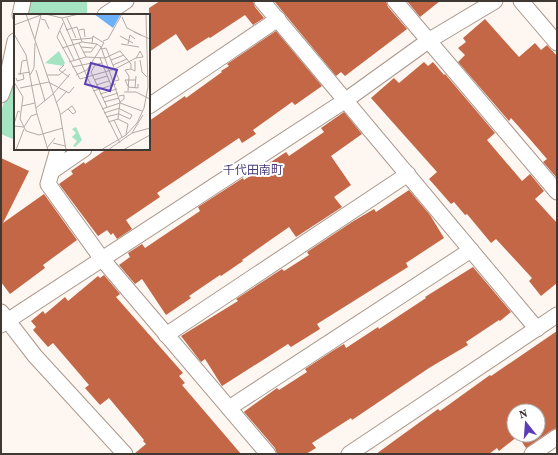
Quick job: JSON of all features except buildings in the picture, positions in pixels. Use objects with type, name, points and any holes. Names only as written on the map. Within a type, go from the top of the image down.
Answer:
[{"type":"street","points":[[20,14],[23,1]]},
{"type":"street","points":[[106,14],[126,1]]},
{"type":"street","points":[[262,1],[537,329]]},
{"type":"street","points":[[395,1],[557,192]]},
{"type":"street","points":[[125,454],[34,356],[3,319],[102,259],[346,100],[428,41],[495,1]]},
{"type":"street","points":[[521,1],[557,43]]},
{"type":"street","points":[[150,105],[278,20]]},
{"type":"street","points":[[1,95],[7,79],[14,46]]},
{"type":"street","points":[[58,150],[48,184],[102,259],[268,454]]},
{"type":"street","points":[[52,171],[83,150]]},
{"type":"street","points":[[166,335],[408,174]]},
{"type":"street","points":[[229,408],[471,250]]},
{"type":"street","points":[[349,454],[557,315]]},
{"type":"street","points":[[532,454],[557,437]]},
{"type":"green space","points":[[29,1],[87,1],[87,14],[26,14]]},
{"type":"green space","points":[[14,76],[14,140],[1,134],[1,111]]},
{"type":"district","name":"千代田南町","points":[[253,170]]}]
